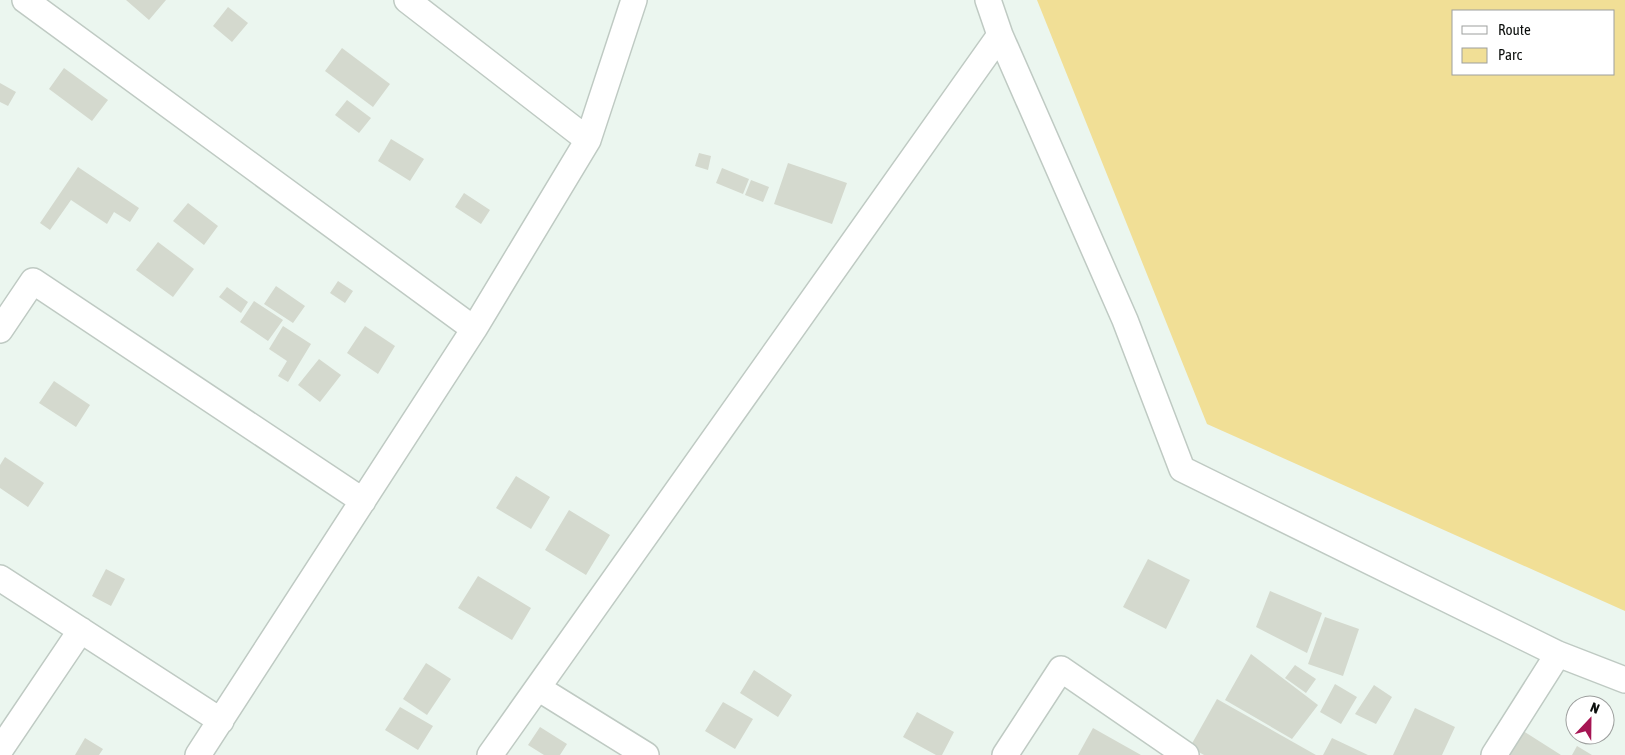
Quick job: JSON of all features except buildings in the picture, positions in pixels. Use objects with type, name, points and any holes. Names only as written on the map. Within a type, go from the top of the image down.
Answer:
[{"type":"street","points":[[25,0],[474,329]]},
{"type":"street","points":[[407,0],[588,140]]},
{"type":"street","points":[[198,755],[474,329],[588,140],[634,0]]},
{"type":"street","points":[[988,0],[1000,35],[1125,320],[1182,469],[1558,654],[1625,680]]},
{"type":"street","points":[[490,755],[1000,35]]},
{"type":"street","points":[[0,330],[33,281],[363,501]]},
{"type":"street","points":[[0,578],[221,721]]},
{"type":"street","points":[[0,750],[81,630]]},
{"type":"street","points":[[1494,755],[1558,654]]},
{"type":"street","points":[[1006,755],[1061,669],[1186,755]]},
{"type":"street","points":[[538,688],[646,755]]},
{"type":"green space","points":[[1037,0],[1625,0],[1625,611],[1207,424]]}]
